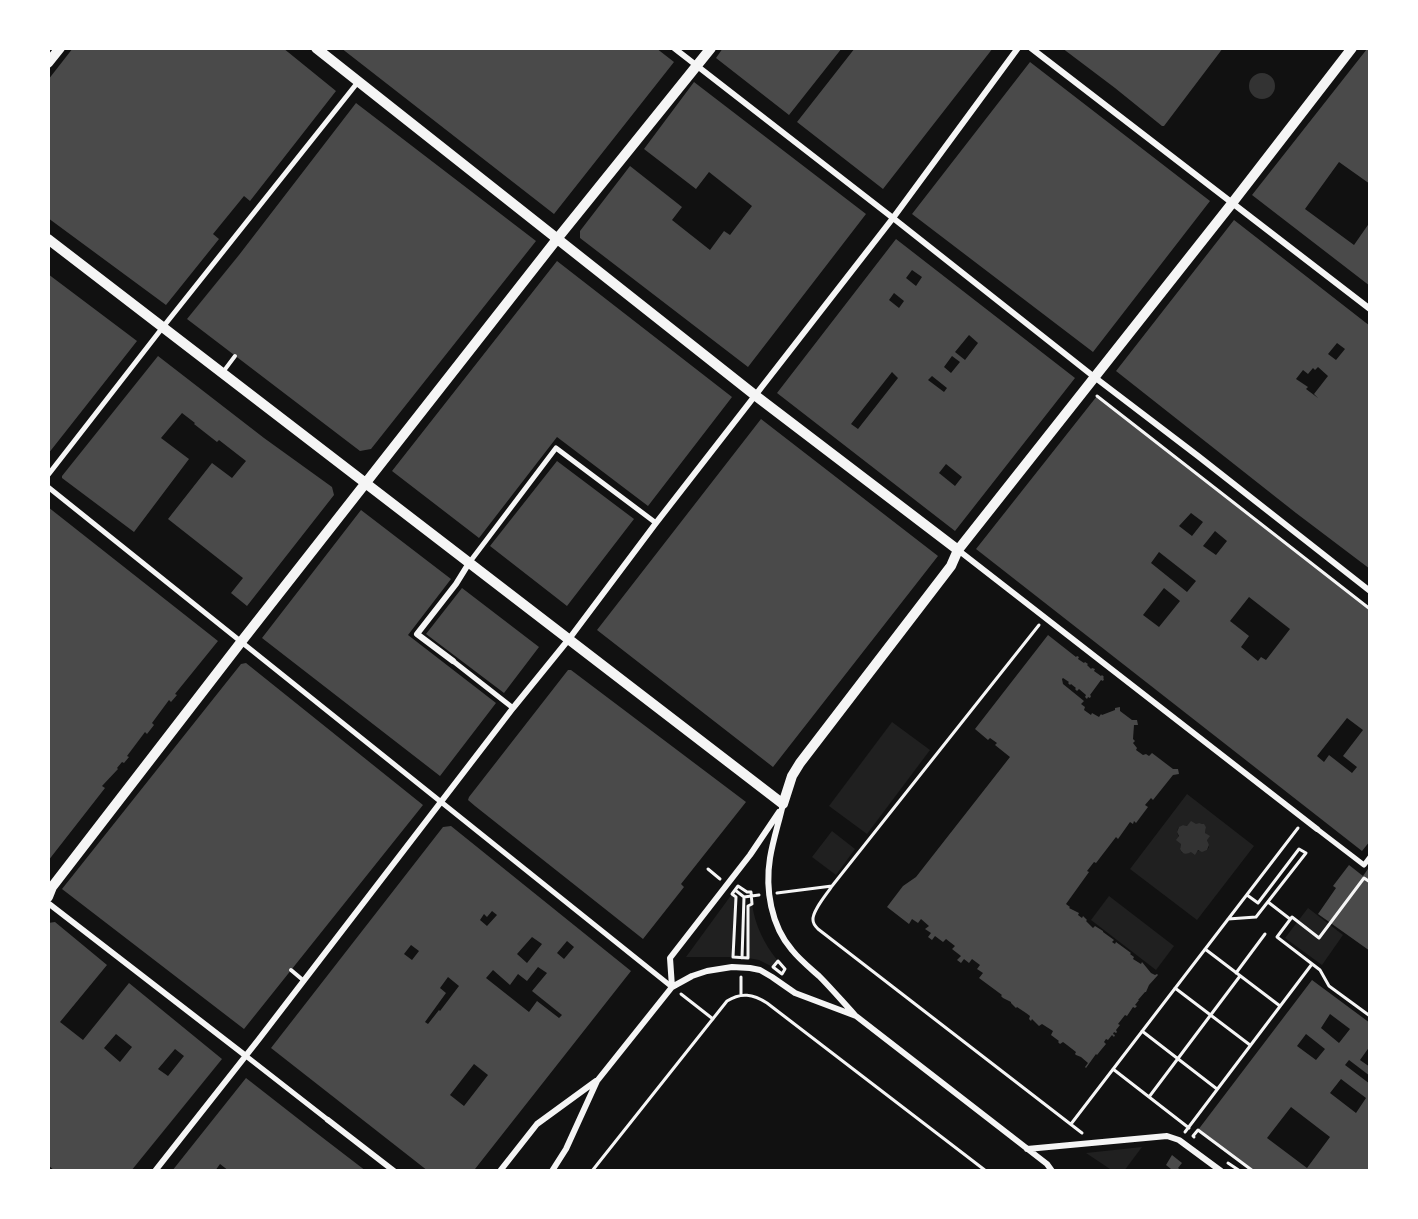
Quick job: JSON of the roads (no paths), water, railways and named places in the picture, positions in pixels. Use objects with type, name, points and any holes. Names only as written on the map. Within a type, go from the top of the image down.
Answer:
[{"type":"street","points":[[48,63],[60,48]]},
{"type":"street","points":[[316,48],[756,396],[1305,820],[1364,865],[1370,857]]},
{"type":"street","points":[[674,48],[1370,591]]},
{"type":"street","points":[[49,891],[557,239],[711,48]]},
{"type":"street","points":[[155,1171],[893,218],[1018,48]]},
{"type":"street","points":[[1031,48],[1370,309]]},
{"type":"street","points":[[1052,1171],[1047,1164],[856,1016],[792,951],[776,924],[768,879],[770,858],[783,804],[792,776],[800,763],[951,566],[958,550],[1352,48]]},
{"type":"street","points":[[48,475],[358,82]]},
{"type":"street","points":[[48,239],[783,804]]},
{"type":"street","points":[[513,708],[417,634],[556,448],[656,523]]},
{"type":"street","points":[[48,487],[672,987]]},
{"type":"street","points":[[672,987],[670,958],[750,855],[783,804]]},
{"type":"street","points":[[48,903],[394,1171]]},
{"type":"street","points":[[552,1171],[566,1149],[597,1081],[672,987],[692,976],[719,968],[742,967],[760,970],[795,993],[856,1016]]},
{"type":"street","points":[[500,1171],[537,1124],[597,1081]]},
{"type":"street","points":[[1027,1149],[1167,1136],[1179,1140],[1221,1171]]},
{"type":"lane","points":[[223,373],[235,356]]},
{"type":"lane","points":[[291,970],[304,981]]}]
